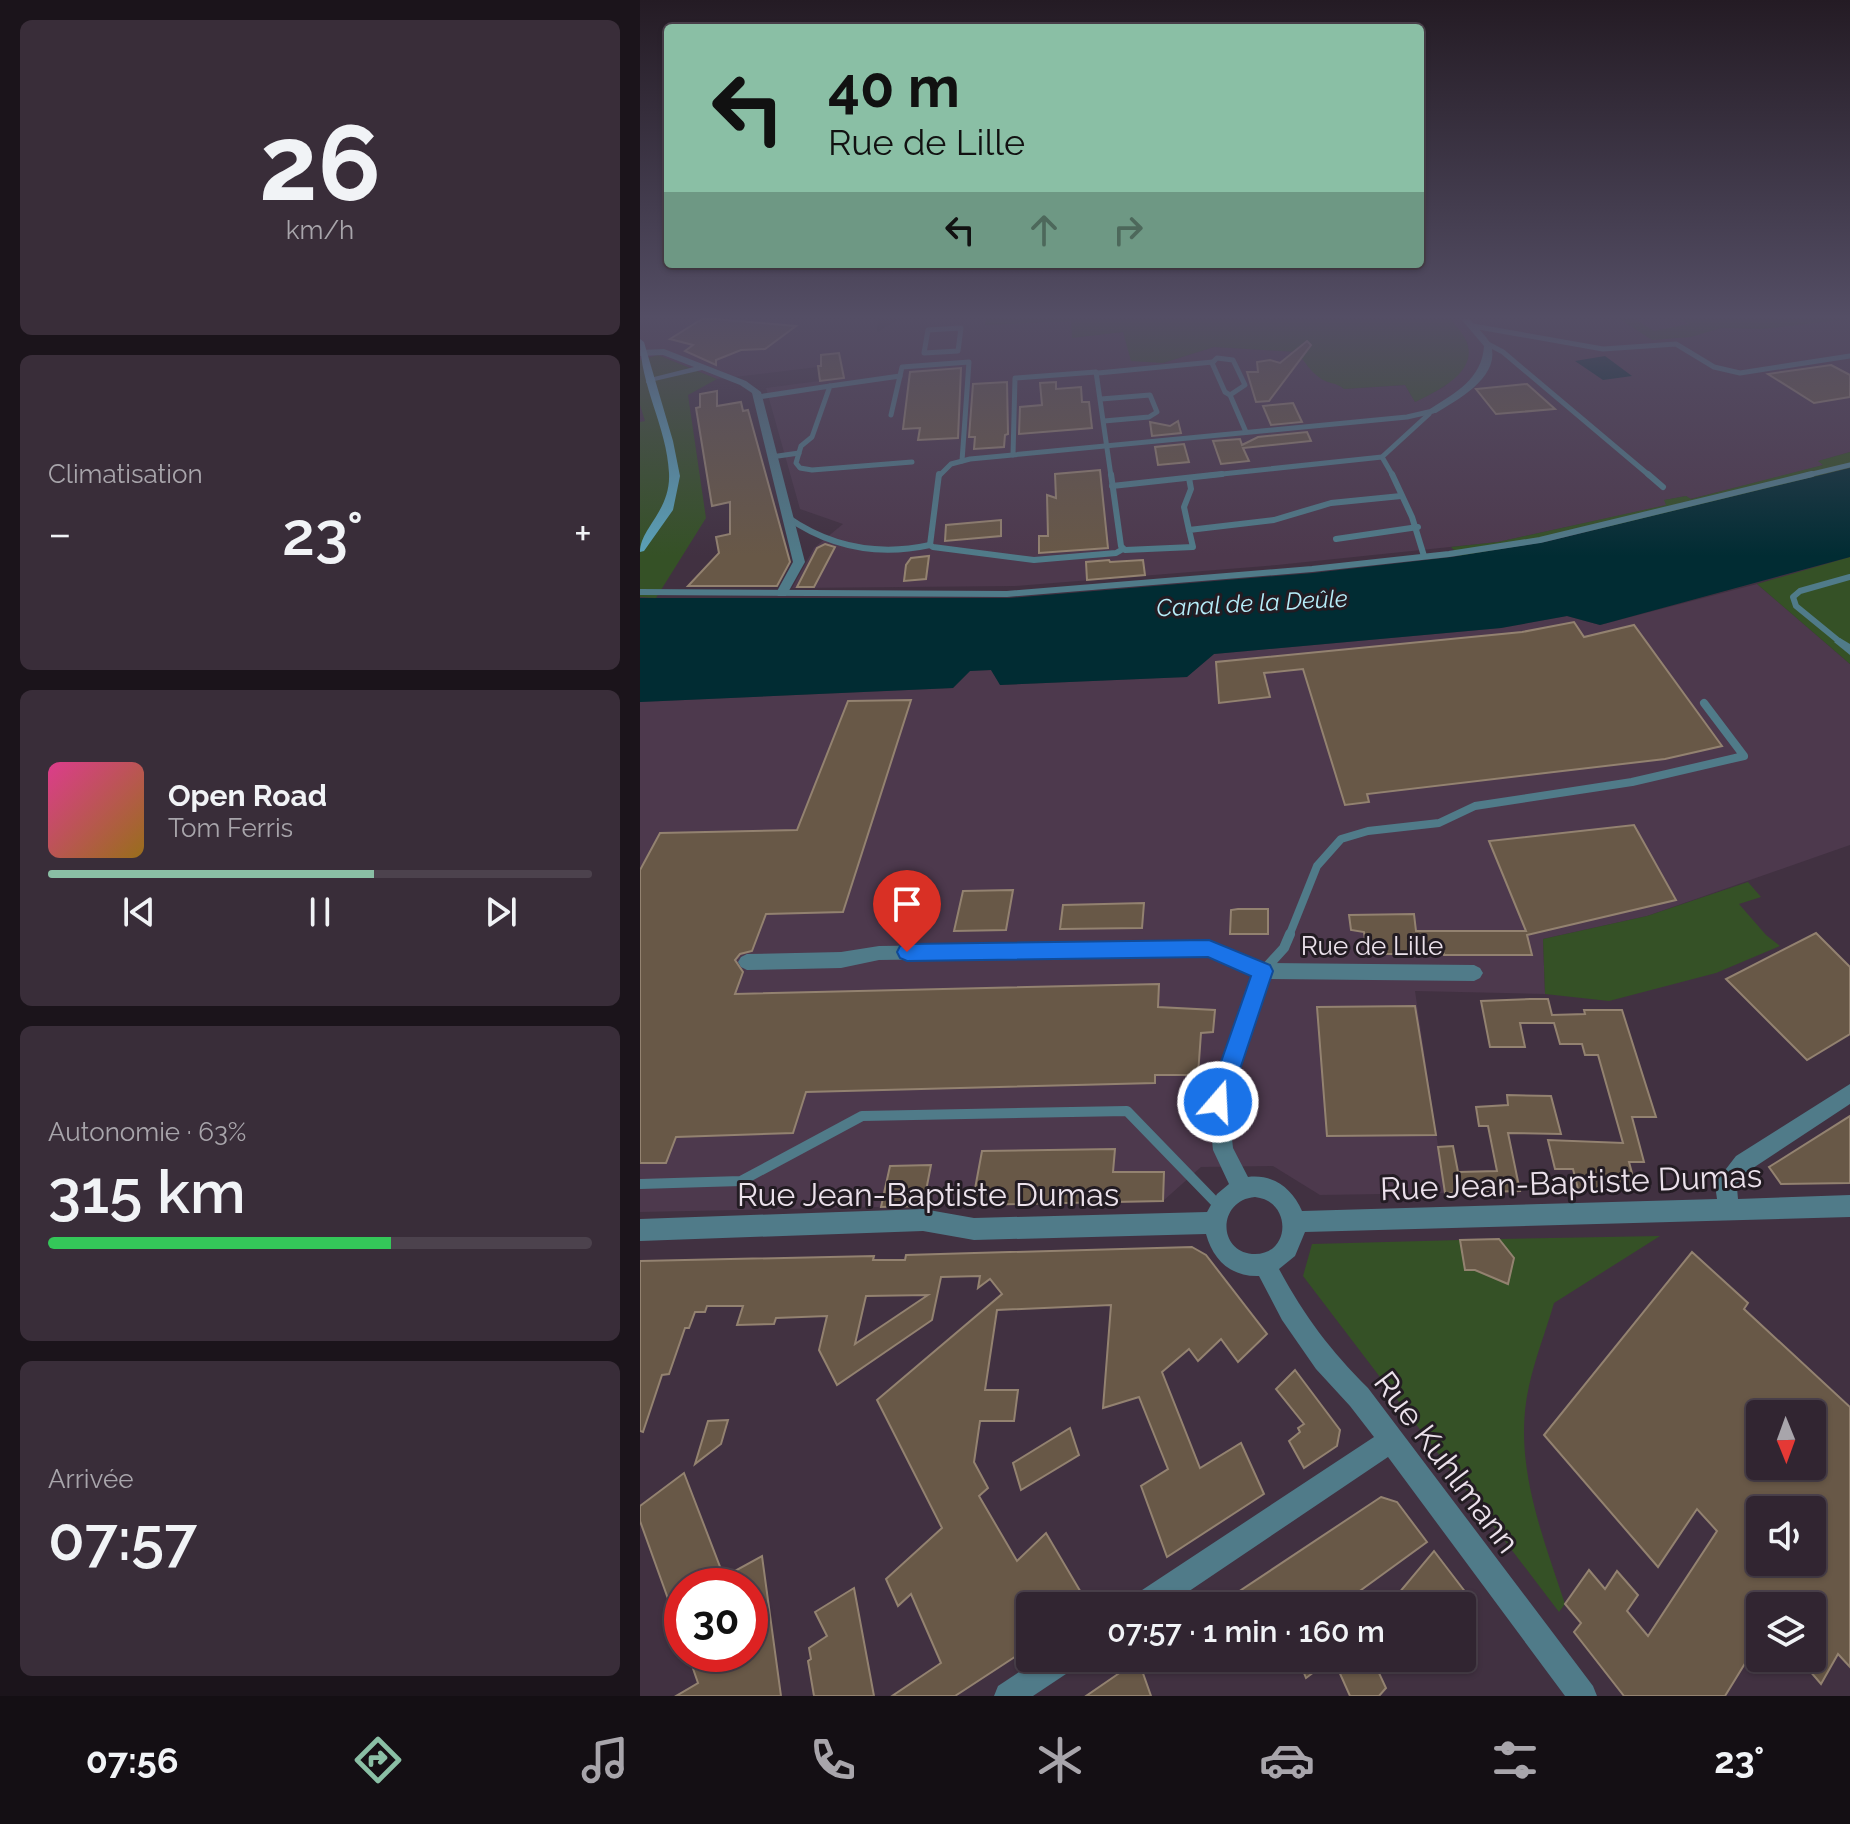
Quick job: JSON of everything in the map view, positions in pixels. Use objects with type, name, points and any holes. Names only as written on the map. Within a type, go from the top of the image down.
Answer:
[{"type":"street","points":[[640,549],[667,511],[676,478],[673,455],[654,398]]},
{"type":"street","points":[[758,398],[799,562],[782,593]]},
{"type":"street","points":[[1433,411],[1450,398]]},
{"type":"street","name":"Rue de Lille","points":[[747,962],[841,960],[879,953],[1209,948],[1263,971],[1474,973]]},
{"type":"street","points":[[1242,1188],[1223,1150],[1218,1102],[1263,971]]},
{"type":"street","points":[[1729,1210],[1726,1185],[1743,1163],[1850,1093]]},
{"type":"street","points":[[1265,1187],[1275,1192],[1290,1210],[1293,1222],[1290,1244],[1275,1261],[1265,1265],[1241,1264],[1230,1257],[1217,1236],[1218,1215],[1234,1192],[1242,1188],[1265,1187]]},
{"type":"street","name":"Rue Jean-Baptiste Dumas","points":[[1293,1222],[1850,1206]]},
{"type":"street","name":"Rue Jean-Baptiste Dumas","points":[[640,1230],[923,1220],[974,1229],[1218,1215]]},
{"type":"street","name":"Rue Kuhlmann","points":[[1265,1265],[1290,1312],[1324,1361],[1359,1397],[1583,1696]]},
{"type":"street","points":[[1164,1592],[1391,1440]]},
{"type":"street","points":[[1008,1696],[1044,1672]]},
{"type":"lane","points":[[826,398],[812,437],[801,446],[797,466],[804,470],[912,462]]},
{"type":"lane","points":[[891,415],[895,398]]},
{"type":"lane","points":[[962,461],[967,398]]},
{"type":"lane","points":[[1013,455],[1014,398]]},
{"type":"lane","points":[[1111,398],[1101,399],[1123,549]]},
{"type":"lane","points":[[1104,421],[1153,417],[1157,412],[1151,398]]},
{"type":"lane","points":[[1231,398],[1246,432]]},
{"type":"lane","points":[[1558,398],[1663,487]]},
{"type":"lane","points":[[930,545],[939,473],[943,467],[962,461],[1407,417],[1433,411]]},
{"type":"lane","points":[[1112,486],[1382,457],[1433,411]]},
{"type":"lane","points":[[771,457],[799,453]]},
{"type":"lane","points":[[1382,457],[1405,495],[1418,527],[1424,556]]},
{"type":"lane","points":[[640,592],[1007,594],[1424,556],[1540,540],[1850,465]]},
{"type":"lane","points":[[787,517],[804,530],[828,541],[886,550],[930,545],[1034,560],[1116,553],[1123,549],[1193,547],[1184,507],[1191,489],[1189,478]]},
{"type":"lane","points":[[1189,530],[1274,520],[1331,503],[1401,496]]},
{"type":"lane","points":[[1336,539],[1418,527]]},
{"type":"lane","points":[[1845,646],[1796,606],[1793,597],[1800,591],[1850,577]]},
{"type":"lane","points":[[1263,971],[1284,948],[1317,866],[1341,839],[1368,831],[1439,823],[1475,806],[1632,782],[1744,756],[1704,703]]},
{"type":"lane","points":[[640,1184],[741,1181],[862,1116],[1127,1111],[1218,1215]]},
{"type":"shaded area","points":[[769,398],[1413,398],[1415,402],[1422,398],[1850,398],[1850,452],[1819,461],[1824,465],[1690,499],[1686,496],[1665,500],[1667,505],[1498,542],[1277,565],[1015,586],[792,588],[814,548],[843,524],[800,509]]},
{"type":"shaded area","points":[[1757,584],[1850,664],[1850,845],[1647,916],[1543,939],[1545,994],[1415,991],[1445,1193],[1320,1195],[1273,1166],[1201,1167],[1163,1201],[640,1212],[640,702],[953,688],[970,671],[991,670],[1001,685],[1186,677],[1214,654],[1501,628],[1567,616],[1600,625]]},
{"type":"green space","points":[[640,398],[688,398],[706,518],[656,598],[640,597],[640,422],[645,421]]},
{"type":"green space","points":[[1850,452],[1850,468],[1704,505],[1558,538],[1460,556],[1451,547],[1498,542],[1666,505],[1664,500],[1686,496],[1691,499],[1823,465],[1818,461]]},
{"type":"green space","points":[[1850,557],[1850,664],[1757,584]]},
{"type":"green space","points":[[1748,882],[1761,897],[1739,904],[1780,946],[1716,973],[1609,1001],[1545,994],[1543,939],[1647,916]]},
{"type":"green space","points":[[1660,1236],[1554,1303],[1531,1376],[1525,1414],[1527,1469],[1539,1524],[1565,1604],[1559,1612],[1303,1276],[1312,1244],[1460,1240],[1465,1270],[1477,1271],[1508,1284],[1514,1258],[1499,1239]]},
{"type":"water","name":"Canal de la Deûle","points":[[1850,468],[1850,557],[1600,625],[1567,616],[1501,628],[1214,654],[1187,677],[1000,685],[991,670],[970,671],[953,688],[640,702],[640,598],[1009,598],[1313,573],[1452,557],[1545,542]]},
{"type":"building","points":[[700,398],[717,398],[717,406],[741,402],[743,411],[748,410],[790,562],[777,586],[688,586],[719,553],[716,537],[730,534],[730,502],[712,506],[696,408],[700,407]]},
{"type":"building","points":[[907,398],[960,398],[958,438],[918,440],[920,428],[903,429]]},
{"type":"building","points":[[972,398],[1007,398],[1008,434],[1005,435],[1004,447],[974,449],[975,437],[969,437]]},
{"type":"building","points":[[1041,398],[1082,398],[1082,402],[1089,402],[1092,428],[1019,434],[1020,407],[1042,405]]},
{"type":"building","points":[[1255,398],[1271,398],[1269,401],[1256,402]]},
{"type":"building","points":[[1483,398],[1543,398],[1555,409],[1496,414]]},
{"type":"building","points":[[1806,398],[1843,398],[1814,403]]},
{"type":"building","points":[[1293,403],[1302,422],[1271,425],[1263,406]]},
{"type":"building","points":[[1178,421],[1181,433],[1152,436],[1150,422],[1170,426]]},
{"type":"building","points":[[1307,432],[1311,441],[1243,448],[1249,461],[1221,464],[1213,441],[1240,439],[1242,445],[1258,437]]},
{"type":"building","points":[[1184,444],[1189,462],[1158,465],[1155,447]]},
{"type":"building","points":[[1100,470],[1108,548],[1039,553],[1039,536],[1048,536],[1047,495],[1056,498],[1055,474]]},
{"type":"building","points":[[1001,520],[1001,536],[945,541],[946,525]]},
{"type":"building","points":[[825,544],[835,547],[814,587],[797,587],[817,548]]},
{"type":"building","points":[[929,556],[926,579],[904,581],[906,565],[911,558]]},
{"type":"building","points":[[1143,560],[1145,575],[1087,580],[1086,562]]},
{"type":"building","points":[[1574,622],[1584,637],[1634,625],[1722,746],[1665,759],[1367,794],[1369,802],[1345,805],[1303,669],[1264,673],[1270,697],[1219,703],[1216,662],[1522,632]]},
{"type":"building","points":[[911,700],[843,912],[766,914],[752,951],[740,954],[735,960],[743,972],[735,994],[1159,984],[1158,1007],[1215,1010],[1213,1032],[1201,1033],[1198,1075],[1155,1075],[1155,1083],[806,1092],[793,1133],[676,1137],[666,1163],[640,1163],[640,870],[660,833],[797,830],[848,701]]},
{"type":"building","points":[[1634,825],[1676,900],[1527,935],[1532,955],[1444,955],[1443,949],[1413,949],[1413,954],[1367,954],[1364,932],[1351,930],[1349,915],[1414,914],[1416,931],[1526,931],[1489,841]]},
{"type":"building","points":[[1013,890],[1006,930],[954,931],[963,891]]},
{"type":"building","points":[[1144,903],[1142,928],[1060,929],[1063,905]]},
{"type":"building","points":[[1268,909],[1268,934],[1230,934],[1231,910]]},
{"type":"building","points":[[1816,933],[1850,967],[1850,1034],[1807,1060],[1726,979]]},
{"type":"building","points":[[1548,999],[1552,1015],[1585,1014],[1584,1010],[1622,1010],[1656,1117],[1632,1117],[1644,1162],[1629,1162],[1636,1188],[1578,1189],[1573,1169],[1555,1169],[1548,1140],[1623,1143],[1598,1055],[1585,1055],[1582,1044],[1560,1044],[1554,1023],[1520,1023],[1525,1047],[1490,1047],[1481,1001]]},
{"type":"building","points":[[1415,1006],[1436,1135],[1327,1136],[1317,1007]]},
{"type":"building","points":[[1507,1095],[1551,1096],[1561,1134],[1508,1133],[1520,1191],[1445,1193],[1438,1147],[1453,1146],[1458,1172],[1497,1171],[1488,1126],[1479,1126],[1476,1107],[1508,1105]]},
{"type":"building","points":[[1850,1116],[1850,1183],[1781,1184],[1769,1167]]},
{"type":"building","points":[[1115,1149],[1113,1172],[1164,1172],[1163,1201],[972,1205],[982,1151]]},
{"type":"building","points":[[931,1165],[923,1206],[881,1207],[890,1166]]},
{"type":"building","points":[[1499,1239],[1514,1258],[1508,1284],[1475,1270],[1465,1270],[1460,1240]]},
{"type":"building","points":[[1192,1247],[1206,1255],[1267,1334],[1238,1362],[1221,1339],[1198,1361],[1189,1349],[1162,1372],[1200,1468],[1241,1443],[1264,1494],[1167,1557],[1141,1486],[1168,1469],[1139,1397],[1103,1408],[1111,1305],[997,1310],[985,1390],[1018,1390],[1014,1421],[980,1421],[974,1462],[988,1488],[979,1496],[1017,1561],[1046,1533],[1081,1592],[1016,1592],[1016,1656],[955,1696],[892,1696],[941,1663],[911,1594],[898,1606],[886,1579],[942,1528],[877,1400],[1002,1294],[990,1279],[978,1288],[980,1276],[941,1277],[932,1320],[837,1385],[819,1350],[827,1316],[776,1318],[774,1324],[737,1325],[743,1306],[707,1306],[705,1312],[695,1312],[689,1328],[685,1328],[669,1374],[662,1375],[643,1432],[640,1431],[640,1261],[874,1256],[873,1260],[905,1260],[906,1255]],"holes":[[[928,1295],[855,1344],[866,1296]]]},
{"type":"building","points":[[1692,1252],[1748,1303],[1744,1309],[1850,1407],[1850,1667],[1838,1654],[1821,1684],[1811,1672],[1826,1672],[1826,1592],[1746,1592],[1746,1662],[1725,1696],[1624,1696],[1574,1632],[1581,1623],[1565,1604],[1589,1570],[1605,1589],[1617,1571],[1638,1595],[1627,1611],[1648,1636],[1717,1531],[1697,1509],[1658,1567],[1544,1435]]},
{"type":"building","points":[[1295,1370],[1340,1430],[1337,1446],[1304,1468],[1289,1441],[1304,1424],[1276,1389]]},
{"type":"building","points":[[728,1420],[721,1444],[695,1464],[708,1421]]},
{"type":"building","points":[[1070,1428],[1079,1455],[1021,1490],[1013,1463]]},
{"type":"building","points":[[684,1473],[721,1568],[664,1568],[664,1588],[640,1521],[640,1506]]},
{"type":"building","points":[[1381,1497],[1397,1502],[1427,1542],[1358,1592],[1238,1592]]},
{"type":"building","points":[[1434,1551],[1465,1592],[1400,1592]]},
{"type":"building","points":[[762,1556],[764,1568],[740,1568]]},
{"type":"building","points":[[854,1588],[874,1696],[814,1696],[809,1648],[827,1636],[815,1612]]},
{"type":"building","points":[[768,1600],[781,1696],[676,1696],[698,1683],[694,1672],[768,1672]]},
{"type":"building","points":[[1143,1672],[1151,1696],[1086,1696],[1118,1674]]},
{"type":"building","points":[[1339,1672],[1379,1672],[1386,1688],[1379,1696],[1350,1696]]},
{"type":"route","points":[[907,952],[1209,948],[1263,971],[1218,1102]]}]
